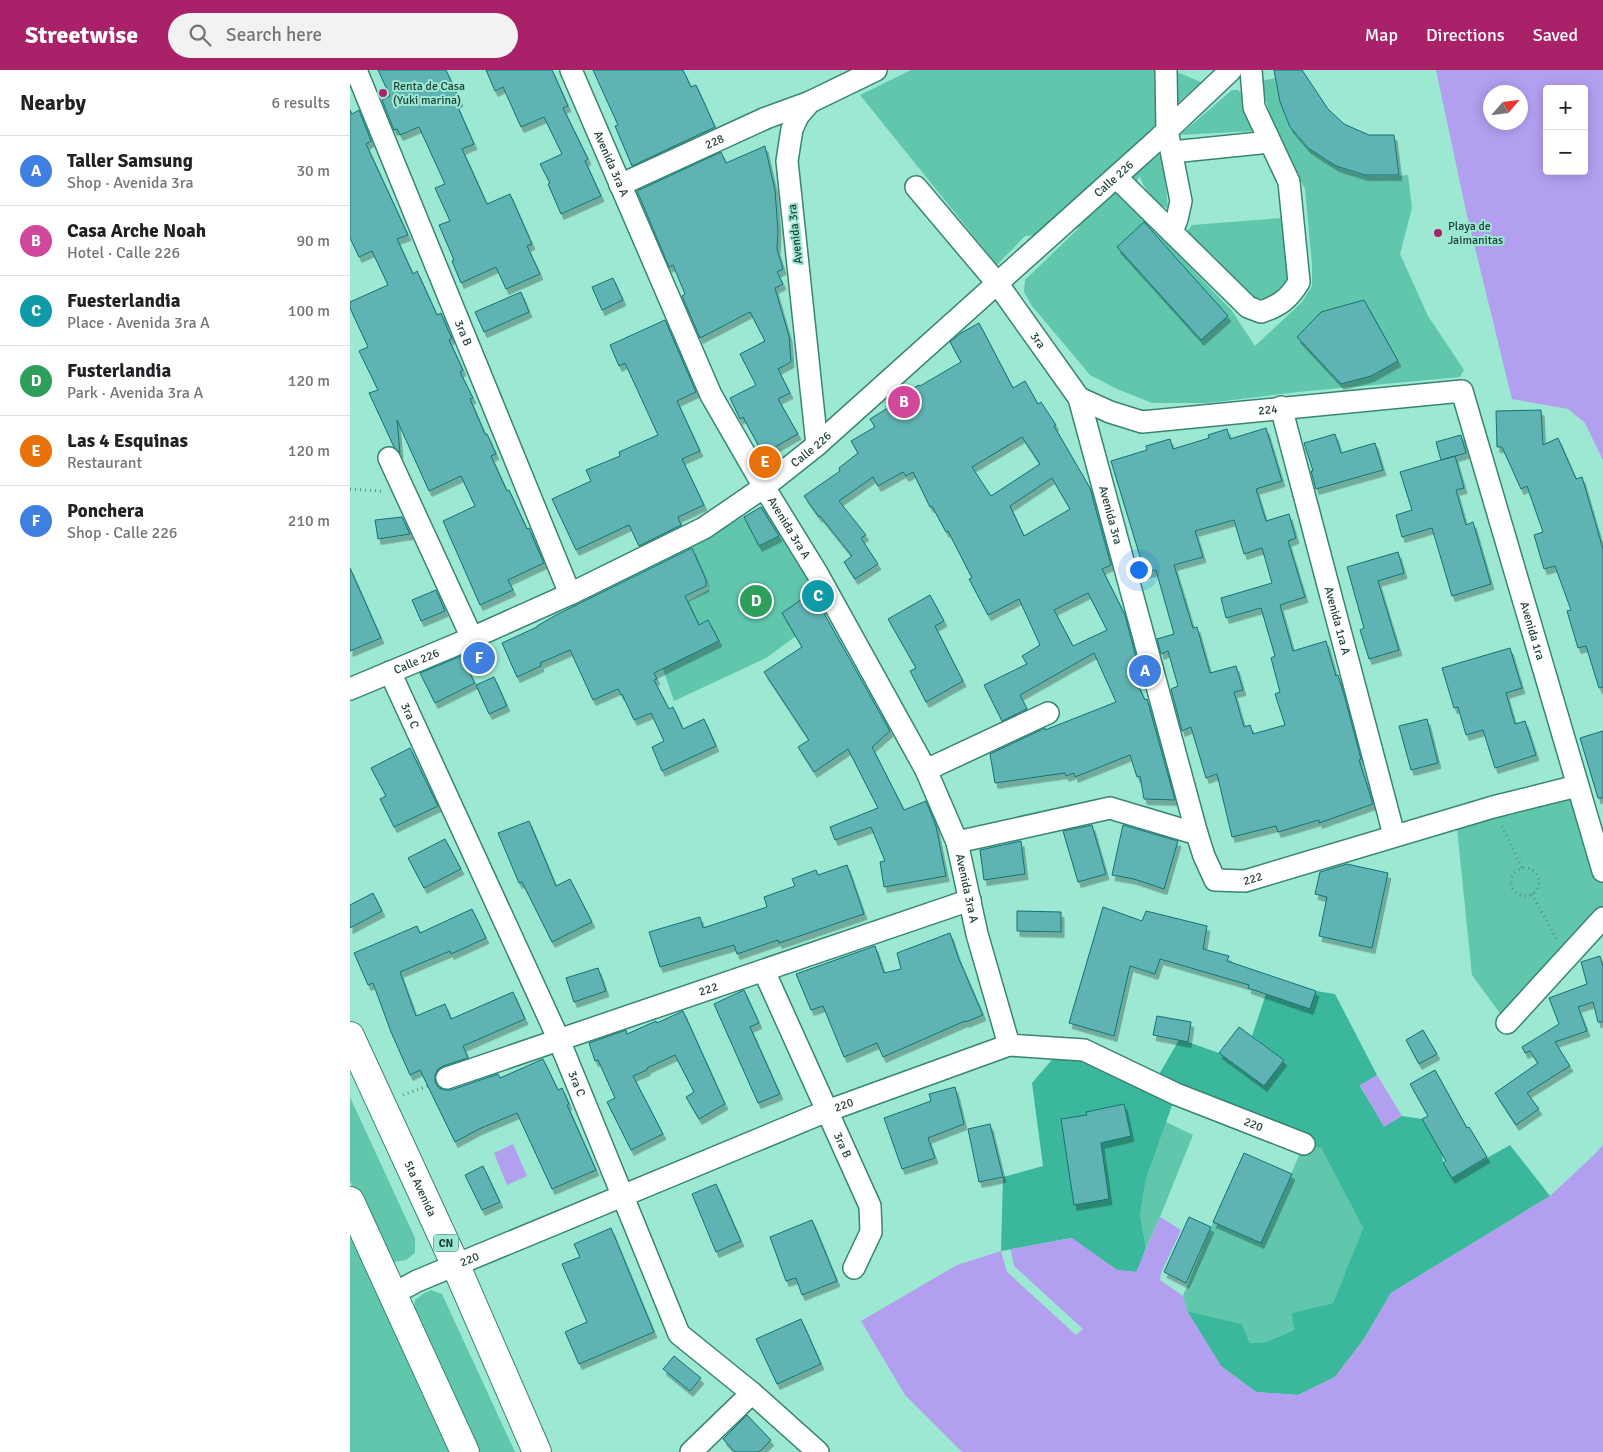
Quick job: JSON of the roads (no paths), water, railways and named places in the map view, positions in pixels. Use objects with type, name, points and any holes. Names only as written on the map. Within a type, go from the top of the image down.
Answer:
[{"type":"highway","name":"5ta Avenida","points":[[350,1036],[456,1266],[536,1452]]},
{"type":"highway","points":[[350,1201],[466,1452]]},
{"type":"street","name":"3ra B","points":[[356,70],[570,594]]},
{"type":"street","name":"Avenida 3ra A","points":[[572,70],[712,396],[764,487],[817,573],[926,770],[957,842],[977,934],[1009,1046]]},
{"type":"street","name":"Avenida 3ra","points":[[817,445],[787,161],[792,129],[798,116],[810,102],[876,70]]},
{"type":"street","points":[[1166,70],[1165,141],[1181,201],[1172,232]]},
{"type":"street","name":"Calle 226","points":[[350,689],[472,638],[570,594],[704,528],[764,487],[817,445],[1116,176],[1165,141],[1227,70]]},
{"type":"street","points":[[1116,176],[1248,307],[1261,312],[1276,307],[1292,294],[1299,282],[1289,182],[1254,107],[1251,70]]},
{"type":"street","name":"228","points":[[620,184],[766,118],[810,102]]},
{"type":"street","points":[[1165,141],[1270,142]]},
{"type":"street","name":"3ra","points":[[916,188],[997,284],[1079,398]]},
{"type":"street","name":"224","points":[[1079,398],[1110,412],[1142,422],[1281,407],[1462,391]]},
{"type":"street","name":"Avenida 1ra","points":[[1462,391],[1603,871]]},
{"type":"street","name":"Avenida 3ra","points":[[1079,398],[1197,834]]},
{"type":"street","name":"Avenida 1ra A","points":[[1281,407],[1394,835]]},
{"type":"street","points":[[389,458],[472,638]]},
{"type":"street","name":"3ra C","points":[[390,672],[559,1040],[678,1334],[752,1393],[818,1452]]},
{"type":"street","points":[[926,770],[1048,714]]},
{"type":"street","name":"222","points":[[1197,834],[1215,880],[1245,881],[1394,835],[1577,786]]},
{"type":"street","points":[[957,842],[1110,808],[1197,834]]},
{"type":"street","name":"222","points":[[447,1078],[970,900]]},
{"type":"street","points":[[1507,1023],[1603,918]]},
{"type":"street","name":"3ra B","points":[[764,971],[870,1206],[871,1232],[854,1268]]},
{"type":"street","name":"220","points":[[393,1294],[417,1281],[827,1111],[1009,1046],[1084,1050],[1176,1094],[1304,1144]]},
{"type":"street","points":[[691,1452],[752,1393]]},
{"type":"place","name":"Renta de Casa (Yuki marina)","points":[[383,93]]},
{"type":"place","name":"Playa de Jaimanitas","points":[[1438,233]]},
{"type":"place","name":"Casa Arche Noah","points":[[904,402]]},
{"type":"place","name":"Las 4 Esquinas","points":[[765,462]]},
{"type":"place","name":"Fuesterlandia","points":[[818,596]]},
{"type":"place","name":"Fusterlandia","points":[[756,601]]},
{"type":"place","name":"Ponchera","points":[[479,658]]},
{"type":"place","name":"Taller Samsung","points":[[1145,671]]}]
